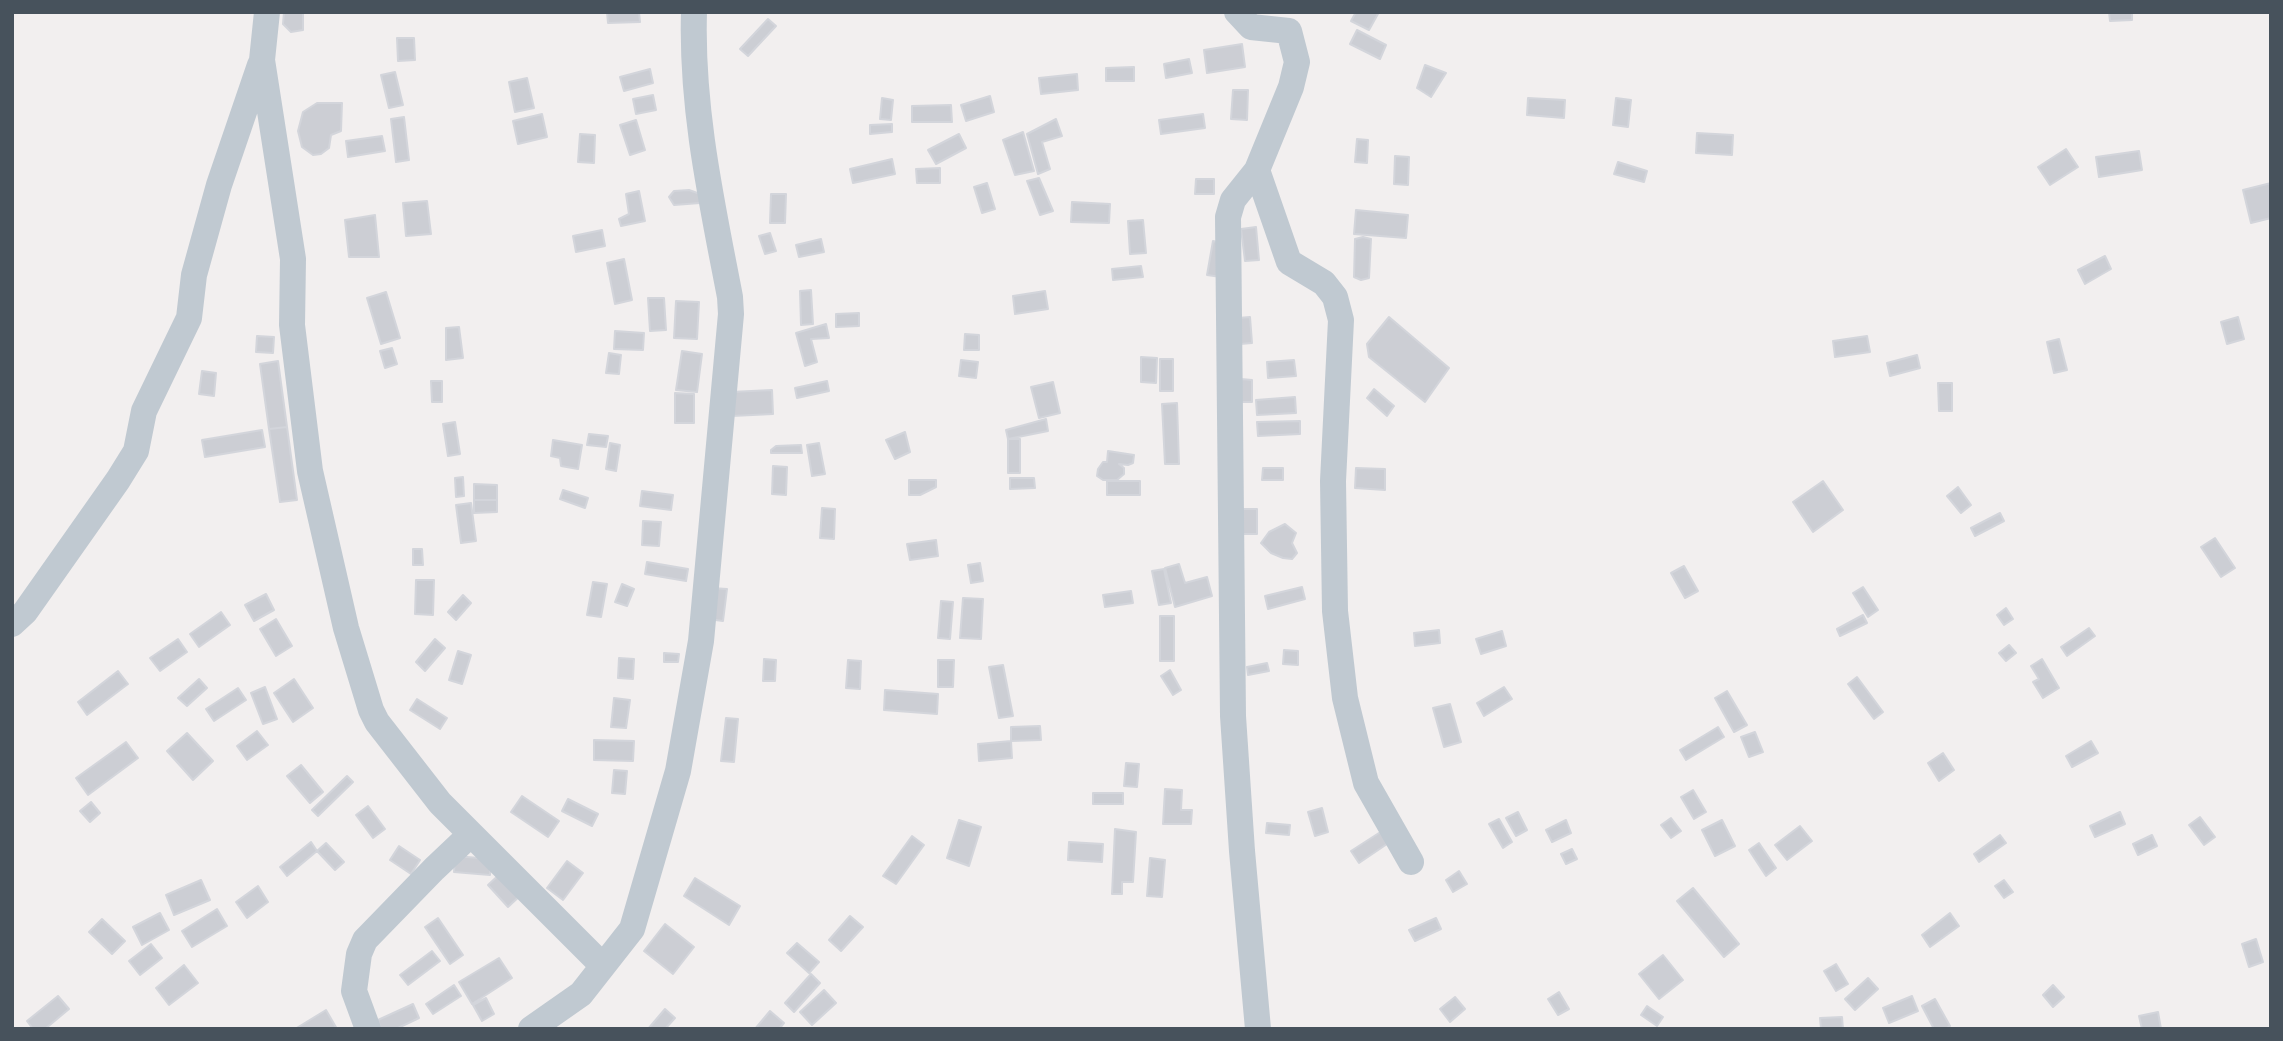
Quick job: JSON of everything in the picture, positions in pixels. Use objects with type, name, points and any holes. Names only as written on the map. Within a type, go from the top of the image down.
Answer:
[{"type":"street","points":[[12,624],[25,611],[118,480],[136,450],[144,411],[189,318],[194,275],[219,185],[262,60],[267,12]]},
{"type":"street","points":[[531,1029],[581,994],[632,929],[678,771],[701,641],[731,314],[700,139],[693,45],[694,12]]},
{"type":"street","points":[[1237,12],[1251,27],[1289,31],[1297,62],[1291,87],[1257,170],[1233,200],[1228,218],[1233,716],[1258,1029]]},
{"type":"street","points":[[262,60],[293,260],[292,325],[310,471],[346,628],[371,710],[377,722],[440,803],[603,966]]},
{"type":"street","points":[[1257,170],[1289,262],[1324,283],[1335,297],[1341,320],[1333,481],[1335,611],[1345,698],[1366,783],[1411,862]]},
{"type":"street","points":[[368,1029],[354,991],[359,954],[365,940],[471,834]]},
{"type":"building","points":[[284,12],[303,12],[303,30],[291,32],[283,24]]},
{"type":"building","points":[[607,12],[639,12],[640,22],[608,23]]},
{"type":"building","points":[[1356,12],[1379,12],[1369,30],[1351,21]]},
{"type":"building","points":[[2109,12],[2132,12],[2132,20],[2110,21]]},
{"type":"building","points":[[768,19],[776,26],[748,56],[740,49]]},
{"type":"building","points":[[1357,30],[1386,45],[1380,59],[1350,44]]},
{"type":"building","points":[[397,38],[414,38],[415,60],[398,61]]},
{"type":"building","points":[[1242,44],[1245,67],[1207,73],[1204,50]]},
{"type":"building","points":[[1189,59],[1192,73],[1166,78],[1164,64]]},
{"type":"building","points":[[1425,65],[1446,73],[1431,97],[1417,88]]},
{"type":"building","points":[[1134,67],[1134,81],[1106,81],[1106,68]]},
{"type":"building","points":[[650,69],[653,83],[624,91],[620,77]]},
{"type":"building","points":[[395,72],[403,105],[389,108],[381,75]]},
{"type":"building","points":[[1077,74],[1078,90],[1041,94],[1039,78]]},
{"type":"building","points":[[527,78],[534,108],[515,112],[509,82]]},
{"type":"building","points":[[1233,90],[1248,90],[1247,120],[1231,119]]},
{"type":"building","points":[[653,95],[656,110],[636,114],[633,99]]},
{"type":"building","points":[[990,96],[994,112],[966,121],[961,105]]},
{"type":"building","points":[[882,98],[893,100],[891,120],[880,119]]},
{"type":"building","points":[[1528,98],[1565,100],[1564,118],[1527,115]]},
{"type":"building","points":[[1616,98],[1631,100],[1628,127],[1613,125]]},
{"type":"building","points":[[317,103],[342,103],[341,131],[331,135],[329,148],[321,154],[313,155],[302,147],[298,131],[303,112]]},
{"type":"building","points":[[951,105],[952,122],[912,122],[912,106]]},
{"type":"building","points":[[542,114],[547,137],[518,144],[513,121]]},
{"type":"building","points":[[1203,114],[1205,128],[1161,134],[1159,120]]},
{"type":"building","points":[[404,117],[409,160],[396,162],[391,119]]},
{"type":"building","points":[[1056,119],[1062,136],[1042,142],[1050,169],[1038,174],[1027,134]]},
{"type":"building","points":[[636,120],[645,150],[630,155],[620,125]]},
{"type":"building","points":[[892,124],[892,132],[870,134],[870,125]]},
{"type":"building","points":[[1023,132],[1034,171],[1015,175],[1003,140]]},
{"type":"building","points":[[1697,133],[1733,135],[1732,155],[1696,153]]},
{"type":"building","points":[[580,134],[595,135],[594,163],[578,162]]},
{"type":"building","points":[[959,134],[966,148],[936,164],[928,150]]},
{"type":"building","points":[[382,136],[385,151],[348,157],[346,141]]},
{"type":"building","points":[[1357,139],[1368,140],[1367,163],[1355,162]]},
{"type":"building","points":[[2066,149],[2078,167],[2050,185],[2038,167]]},
{"type":"building","points":[[2139,151],[2142,170],[2099,177],[2096,157]]},
{"type":"building","points":[[1395,156],[1409,157],[1408,185],[1394,184]]},
{"type":"building","points":[[892,159],[895,174],[853,183],[850,169]]},
{"type":"building","points":[[1618,162],[1647,171],[1644,182],[1614,174]]},
{"type":"building","points":[[940,168],[940,183],[917,183],[916,169]]},
{"type":"building","points":[[1039,178],[1053,211],[1040,215],[1027,181]]},
{"type":"building","points":[[1196,179],[1214,179],[1214,194],[1195,194]]},
{"type":"building","points":[[987,183],[995,209],[982,213],[974,187]]},
{"type":"building","points":[[2271,183],[2271,218],[2251,223],[2243,190]]},
{"type":"building","points":[[689,190],[703,195],[700,203],[674,205],[669,197],[674,191]]},
{"type":"building","points":[[639,191],[645,221],[621,226],[619,219],[629,214],[626,194]]},
{"type":"building","points":[[771,194],[786,194],[785,223],[770,223]]},
{"type":"building","points":[[427,201],[431,234],[406,236],[403,203]]},
{"type":"building","points":[[1072,202],[1110,204],[1109,223],[1071,222]]},
{"type":"building","points":[[1356,210],[1408,215],[1406,238],[1354,234]]},
{"type":"building","points":[[375,215],[379,257],[349,257],[345,220]]},
{"type":"building","points":[[1143,220],[1146,253],[1130,254],[1128,221]]},
{"type":"building","points":[[1256,227],[1259,260],[1245,261],[1241,229]]},
{"type":"building","points":[[602,230],[605,246],[576,252],[573,236]]},
{"type":"building","points":[[770,233],[776,251],[765,254],[759,236]]},
{"type":"building","points":[[821,239],[824,252],[799,257],[796,245]]},
{"type":"building","points":[[1355,239],[1371,239],[1369,278],[1361,280],[1354,277]]},
{"type":"building","points":[[1213,241],[1227,244],[1221,277],[1207,275]]},
{"type":"building","points":[[2105,256],[2111,269],[2085,284],[2078,270]]},
{"type":"building","points":[[624,259],[632,300],[615,304],[607,263]]},
{"type":"building","points":[[1141,266],[1143,277],[1113,280],[1112,269]]},
{"type":"building","points":[[811,290],[813,324],[801,325],[800,291]]},
{"type":"building","points":[[1045,291],[1048,309],[1015,314],[1013,296]]},
{"type":"building","points":[[386,292],[400,338],[381,344],[367,298]]},
{"type":"building","points":[[648,298],[664,298],[666,330],[650,331]]},
{"type":"building","points":[[676,301],[699,302],[697,339],[674,338]]},
{"type":"building","points":[[859,313],[859,326],[836,327],[836,314]]},
{"type":"building","points":[[1250,317],[1252,343],[1240,344],[1238,318]]},
{"type":"building","points":[[1389,317],[1449,368],[1425,402],[1369,357],[1367,344]]},
{"type":"building","points":[[2238,317],[2244,339],[2227,344],[2221,322]]},
{"type":"building","points":[[826,324],[829,338],[811,339],[817,362],[805,366],[796,333]]},
{"type":"building","points":[[459,327],[463,358],[446,360],[446,328]]},
{"type":"building","points":[[615,331],[644,333],[643,350],[614,349]]},
{"type":"building","points":[[965,334],[979,335],[979,350],[964,350]]},
{"type":"building","points":[[257,336],[274,337],[273,353],[256,352]]},
{"type":"building","points":[[1867,336],[1870,352],[1835,357],[1833,341]]},
{"type":"building","points":[[2059,339],[2067,370],[2054,373],[2047,342]]},
{"type":"building","points":[[392,348],[397,364],[385,368],[380,351]]},
{"type":"building","points":[[682,351],[702,354],[697,392],[676,390]]},
{"type":"building","points":[[609,353],[621,355],[619,374],[606,373]]},
{"type":"building","points":[[1917,355],[1920,368],[1890,376],[1887,363]]},
{"type":"building","points":[[1141,357],[1157,358],[1156,383],[1141,382]]},
{"type":"building","points":[[1160,359],[1173,359],[1173,391],[1160,391]]},
{"type":"building","points":[[961,360],[978,362],[976,378],[959,376]]},
{"type":"building","points":[[1294,360],[1296,376],[1268,378],[1267,362]]},
{"type":"building","points":[[278,361],[287,427],[269,429],[260,364]]},
{"type":"building","points":[[202,371],[216,373],[214,396],[199,394]]},
{"type":"building","points":[[1241,379],[1252,380],[1252,402],[1241,402]]},
{"type":"building","points":[[431,381],[442,381],[442,402],[432,402]]},
{"type":"building","points":[[827,381],[829,391],[797,398],[795,388]]},
{"type":"building","points":[[1053,382],[1060,413],[1039,418],[1031,387]]},
{"type":"building","points":[[1938,383],[1952,383],[1952,411],[1939,411]]},
{"type":"building","points":[[1374,389],[1394,406],[1387,416],[1367,398]]},
{"type":"building","points":[[772,390],[773,414],[732,416],[731,392]]},
{"type":"building","points":[[675,393],[694,394],[694,423],[675,423]]},
{"type":"building","points":[[1295,397],[1296,413],[1257,415],[1256,400]]},
{"type":"building","points":[[1177,403],[1179,464],[1165,464],[1162,404]]},
{"type":"building","points":[[1046,419],[1048,431],[1008,439],[1006,430]]},
{"type":"building","points":[[1300,421],[1300,434],[1258,436],[1257,422]]},
{"type":"building","points":[[455,422],[460,454],[448,456],[443,424]]},
{"type":"building","points":[[287,427],[297,500],[280,502],[269,429]]},
{"type":"building","points":[[262,430],[265,447],[205,457],[202,440]]},
{"type":"building","points":[[905,432],[910,452],[895,459],[886,440]]},
{"type":"building","points":[[589,434],[608,436],[606,447],[587,445]]},
{"type":"building","points":[[1008,439],[1020,439],[1020,473],[1008,473]]},
{"type":"building","points":[[553,440],[582,445],[578,469],[561,466],[560,458],[551,456]]},
{"type":"building","points":[[610,443],[620,445],[616,471],[606,469]]},
{"type":"building","points":[[819,443],[825,474],[812,476],[807,445]]},
{"type":"building","points":[[801,445],[802,453],[771,453],[776,446]]},
{"type":"building","points":[[1108,451],[1134,455],[1133,463],[1119,464],[1124,468],[1124,474],[1117,480],[1103,480],[1097,476],[1103,462],[1107,462]]},
{"type":"building","points":[[773,466],[787,467],[786,495],[772,494]]},
{"type":"building","points":[[1263,468],[1283,468],[1283,480],[1262,480]]},
{"type":"building","points":[[1356,468],[1385,469],[1385,490],[1355,488]]},
{"type":"building","points":[[463,477],[464,496],[456,497],[455,478]]},
{"type":"building","points":[[1010,478],[1034,478],[1035,488],[1010,489]]},
{"type":"building","points":[[909,480],[936,480],[936,487],[920,495],[909,495]]},
{"type":"building","points":[[1107,481],[1140,481],[1140,495],[1107,495]]},
{"type":"building","points":[[1823,481],[1843,510],[1813,532],[1793,502]]},
{"type":"building","points":[[474,484],[497,485],[497,500],[474,500]]},
{"type":"building","points":[[1958,487],[1971,505],[1961,513],[1947,496]]},
{"type":"building","points":[[563,490],[588,498],[585,508],[560,499]]},
{"type":"building","points":[[642,491],[673,495],[671,510],[640,506]]},
{"type":"building","points":[[474,500],[497,500],[497,512],[474,513]]},
{"type":"building","points":[[471,503],[476,541],[461,543],[456,505]]},
{"type":"building","points":[[822,508],[835,509],[834,539],[820,538]]},
{"type":"building","points":[[1242,509],[1257,509],[1257,534],[1242,534]]},
{"type":"building","points":[[2000,513],[2004,521],[1975,536],[1971,528]]},
{"type":"building","points":[[643,521],[661,522],[659,546],[642,545]]},
{"type":"building","points":[[1285,524],[1296,533],[1292,543],[1297,553],[1292,559],[1271,553],[1261,543],[1269,532]]},
{"type":"building","points":[[2215,538],[2235,568],[2221,577],[2201,547]]},
{"type":"building","points":[[936,540],[938,556],[910,560],[907,544]]},
{"type":"building","points":[[413,549],[422,549],[423,565],[413,565]]},
{"type":"building","points":[[647,562],[688,569],[686,581],[645,574]]},
{"type":"building","points":[[980,563],[983,581],[971,583],[968,565]]},
{"type":"building","points":[[1179,564],[1185,583],[1207,577],[1212,596],[1175,607],[1165,568]]},
{"type":"building","points":[[1684,566],[1698,591],[1685,598],[1671,573]]},
{"type":"building","points":[[1164,569],[1171,603],[1159,605],[1152,571]]},
{"type":"building","points":[[416,580],[434,580],[433,615],[415,614]]},
{"type":"building","points":[[593,582],[607,584],[601,617],[587,615]]},
{"type":"building","points":[[622,584],[634,589],[627,606],[615,602]]},
{"type":"building","points":[[1302,587],[1305,599],[1268,609],[1265,596]]},
{"type":"building","points":[[1863,587],[1878,610],[1868,617],[1853,593]]},
{"type":"building","points":[[712,588],[727,589],[723,621],[708,619]]},
{"type":"building","points":[[1131,591],[1133,603],[1105,607],[1103,595]]},
{"type":"building","points":[[266,594],[274,610],[254,621],[245,605]]},
{"type":"building","points":[[463,595],[471,603],[456,620],[448,612]]},
{"type":"building","points":[[963,598],[983,599],[981,639],[960,638]]},
{"type":"building","points":[[941,601],[953,602],[950,639],[938,638]]},
{"type":"building","points":[[2006,608],[2013,619],[2004,625],[1997,615]]},
{"type":"building","points":[[221,612],[230,625],[199,647],[190,634]]},
{"type":"building","points":[[1863,615],[1867,623],[1840,636],[1837,629]]},
{"type":"building","points":[[1160,616],[1174,616],[1174,661],[1160,661]]},
{"type":"building","points":[[276,619],[292,646],[276,656],[260,629]]},
{"type":"building","points":[[2089,628],[2095,636],[2067,656],[2061,647]]},
{"type":"building","points":[[1439,630],[1440,643],[1415,646],[1414,633]]},
{"type":"building","points":[[1502,631],[1506,646],[1481,654],[1476,639]]},
{"type":"building","points":[[178,639],[187,652],[160,671],[150,658]]},
{"type":"building","points":[[435,639],[445,648],[425,671],[416,662]]},
{"type":"building","points":[[2009,645],[2016,653],[2006,661],[1999,653]]},
{"type":"building","points":[[1284,650],[1298,651],[1298,665],[1283,664]]},
{"type":"building","points":[[458,651],[471,655],[462,684],[449,680]]},
{"type":"building","points":[[664,653],[679,654],[678,662],[664,662]]},
{"type":"building","points":[[619,658],[634,659],[633,679],[618,678]]},
{"type":"building","points":[[764,659],[776,660],[775,681],[763,681]]},
{"type":"building","points":[[2042,659],[2059,688],[2043,698],[2033,682],[2039,679],[2031,666]]},
{"type":"building","points":[[848,660],[861,661],[860,689],[846,688]]},
{"type":"building","points":[[938,660],[954,660],[953,687],[938,687]]},
{"type":"building","points":[[1267,663],[1269,671],[1248,675],[1247,667]]},
{"type":"building","points":[[1003,665],[1013,716],[999,718],[989,667]]},
{"type":"building","points":[[1170,670],[1181,690],[1173,695],[1161,676]]},
{"type":"building","points":[[118,671],[128,684],[87,715],[78,702]]},
{"type":"building","points":[[1857,677],[1883,712],[1874,719],[1848,684]]},
{"type":"building","points":[[199,679],[207,688],[187,706],[178,698]]},
{"type":"building","points":[[294,679],[313,708],[293,722],[274,693]]},
{"type":"building","points":[[265,687],[277,719],[263,724],[251,693]]},
{"type":"building","points":[[1504,687],[1512,699],[1484,716],[1477,703]]},
{"type":"building","points":[[238,688],[246,700],[214,721],[206,709]]},
{"type":"building","points":[[885,690],[938,694],[937,714],[884,710]]},
{"type":"building","points":[[1727,691],[1747,725],[1734,732],[1715,698]]},
{"type":"building","points":[[614,698],[630,700],[626,728],[611,727]]},
{"type":"building","points":[[417,699],[447,718],[440,729],[410,710]]},
{"type":"building","points":[[1450,704],[1461,742],[1444,747],[1433,708]]},
{"type":"building","points":[[726,718],[738,719],[734,762],[721,761]]},
{"type":"building","points":[[1040,726],[1041,740],[1011,741],[1011,727]]},
{"type":"building","points":[[1718,727],[1724,737],[1686,760],[1680,750]]},
{"type":"building","points":[[257,731],[268,745],[247,760],[237,746]]},
{"type":"building","points":[[1755,732],[1763,752],[1749,757],[1741,737]]},
{"type":"building","points":[[187,733],[213,761],[193,780],[167,751]]},
{"type":"building","points":[[594,740],[634,741],[633,761],[594,760]]},
{"type":"building","points":[[1011,741],[1012,758],[979,761],[978,744]]},
{"type":"building","points":[[2091,741],[2098,753],[2072,767],[2066,756]]},
{"type":"building","points":[[126,742],[138,758],[88,795],[76,778]]},
{"type":"building","points":[[1943,753],[1954,770],[1939,781],[1928,763]]},
{"type":"building","points":[[1126,763],[1139,764],[1137,787],[1124,786]]},
{"type":"building","points":[[301,765],[323,792],[310,803],[287,776]]},
{"type":"building","points":[[614,770],[627,771],[625,794],[612,793]]},
{"type":"building","points":[[347,776],[353,782],[318,816],[312,810]]},
{"type":"building","points":[[1165,789],[1182,790],[1181,810],[1192,810],[1191,824],[1163,824]]},
{"type":"building","points":[[1693,790],[1706,812],[1694,819],[1681,797]]},
{"type":"building","points":[[1093,793],[1123,793],[1123,804],[1093,804]]},
{"type":"building","points":[[522,796],[559,821],[548,837],[511,812]]},
{"type":"building","points":[[568,799],[598,814],[592,826],[562,811]]},
{"type":"building","points":[[91,802],[100,813],[90,822],[80,811]]},
{"type":"building","points":[[368,806],[385,829],[373,838],[356,815]]},
{"type":"building","points":[[1322,808],[1328,832],[1315,836],[1308,812]]},
{"type":"building","points":[[1518,812],[1527,830],[1516,836],[1506,818]]},
{"type":"building","points":[[2120,812],[2125,824],[2095,837],[2090,826]]},
{"type":"building","points":[[2200,817],[2215,837],[2204,845],[2189,825]]},
{"type":"building","points":[[1671,818],[1681,831],[1671,838],[1661,825]]},
{"type":"building","points":[[1499,819],[1512,842],[1503,848],[1489,824]]},
{"type":"building","points":[[959,820],[981,827],[969,866],[947,858]]},
{"type":"building","points":[[1566,820],[1571,833],[1552,842],[1546,830]]},
{"type":"building","points":[[1722,820],[1735,846],[1715,856],[1702,830]]},
{"type":"building","points":[[1267,823],[1290,825],[1289,835],[1266,833]]},
{"type":"building","points":[[1800,826],[1812,841],[1787,860],[1775,845]]},
{"type":"building","points":[[1115,829],[1136,832],[1133,882],[1122,882],[1122,894],[1112,894]]},
{"type":"building","points":[[1382,831],[1390,842],[1359,863],[1351,851]]},
{"type":"building","points":[[2000,835],[2006,843],[1979,862],[1974,854]]},
{"type":"building","points":[[2152,835],[2157,846],[2138,855],[2133,844]]},
{"type":"building","points":[[912,836],[924,845],[896,884],[883,876]]},
{"type":"building","points":[[311,842],[317,851],[287,876],[280,867]]},
{"type":"building","points":[[1069,842],[1103,844],[1102,862],[1068,860]]},
{"type":"building","points":[[326,843],[344,862],[335,870],[317,851]]},
{"type":"building","points":[[1759,843],[1776,868],[1766,876],[1749,850]]},
{"type":"building","points":[[399,846],[420,860],[411,874],[390,860]]},
{"type":"building","points":[[1572,849],[1577,859],[1566,864],[1561,854]]},
{"type":"building","points":[[455,856],[491,859],[490,875],[454,872]]},
{"type":"building","points":[[1150,858],[1165,860],[1162,897],[1147,896]]},
{"type":"building","points":[[567,861],[583,873],[563,900],[547,888]]},
{"type":"building","points":[[503,871],[523,893],[508,907],[488,885]]},
{"type":"building","points":[[1459,871],[1467,884],[1453,892],[1446,880]]},
{"type":"building","points":[[695,878],[740,906],[729,925],[684,896]]},
{"type":"building","points":[[201,880],[210,900],[174,915],[166,895]]},
{"type":"building","points":[[2004,880],[2013,892],[2004,898],[1995,886]]},
{"type":"building","points":[[258,886],[268,902],[247,918],[236,902]]},
{"type":"building","points":[[1693,888],[1739,944],[1724,957],[1677,901]]},
{"type":"building","points":[[217,909],[227,926],[192,947],[182,931]]},
{"type":"building","points":[[160,913],[169,930],[142,945],[133,927]]},
{"type":"building","points":[[1950,913],[1959,926],[1930,947],[1922,935]]},
{"type":"building","points":[[850,916],[863,927],[841,951],[829,940]]},
{"type":"building","points":[[438,918],[463,955],[450,964],[425,927]]},
{"type":"building","points":[[1436,918],[1441,929],[1415,941],[1409,930]]},
{"type":"building","points":[[102,919],[125,941],[112,954],[89,932]]},
{"type":"building","points":[[665,924],[694,947],[673,974],[644,951]]},
{"type":"building","points":[[2256,939],[2263,962],[2249,967],[2242,944]]},
{"type":"building","points":[[797,943],[819,962],[809,973],[787,953]]},
{"type":"building","points":[[151,944],[162,958],[140,975],[129,961]]},
{"type":"building","points":[[432,951],[440,961],[408,985],[400,975]]},
{"type":"building","points":[[1663,955],[1683,980],[1659,999],[1639,974]]},
{"type":"building","points":[[499,958],[512,978],[472,1004],[459,982]]},
{"type":"building","points":[[1836,964],[1848,984],[1836,991],[1824,971]]},
{"type":"building","points":[[184,965],[198,983],[169,1005],[156,988]]},
{"type":"building","points":[[811,974],[820,983],[794,1012],[785,1003]]},
{"type":"building","points":[[1868,978],[1878,989],[1855,1010],[1845,999]]},
{"type":"building","points":[[454,985],[461,996],[433,1014],[426,1004]]},
{"type":"building","points":[[2053,985],[2064,997],[2053,1007],[2043,995]]},
{"type":"building","points":[[824,990],[836,1003],[812,1025],[800,1012]]},
{"type":"building","points":[[1559,992],[1569,1009],[1558,1015],[1548,999]]},
{"type":"building","points":[[58,996],[69,1009],[45,1029],[33,1029],[27,1021]]},
{"type":"building","points":[[1912,996],[1918,1011],[1889,1023],[1883,1008]]},
{"type":"building","points":[[1455,997],[1465,1009],[1450,1022],[1440,1009]]},
{"type":"building","points":[[486,998],[494,1014],[482,1021],[473,1005]]},
{"type":"building","points":[[1935,999],[1950,1026],[1945,1029],[1934,1029],[1922,1006]]},
{"type":"building","points":[[413,1004],[419,1018],[396,1029],[381,1029],[378,1020]]},
{"type":"building","points":[[1647,1006],[1663,1017],[1657,1026],[1641,1015]]},
{"type":"building","points":[[665,1009],[675,1018],[665,1029],[648,1029]]},
{"type":"building","points":[[326,1010],[337,1029],[295,1029]]},
{"type":"building","points":[[770,1011],[784,1023],[779,1029],[755,1029]]},
{"type":"building","points":[[2158,1012],[2161,1029],[2142,1029],[2139,1016]]},
{"type":"building","points":[[1842,1017],[1843,1029],[1821,1029],[1820,1018]]}]
